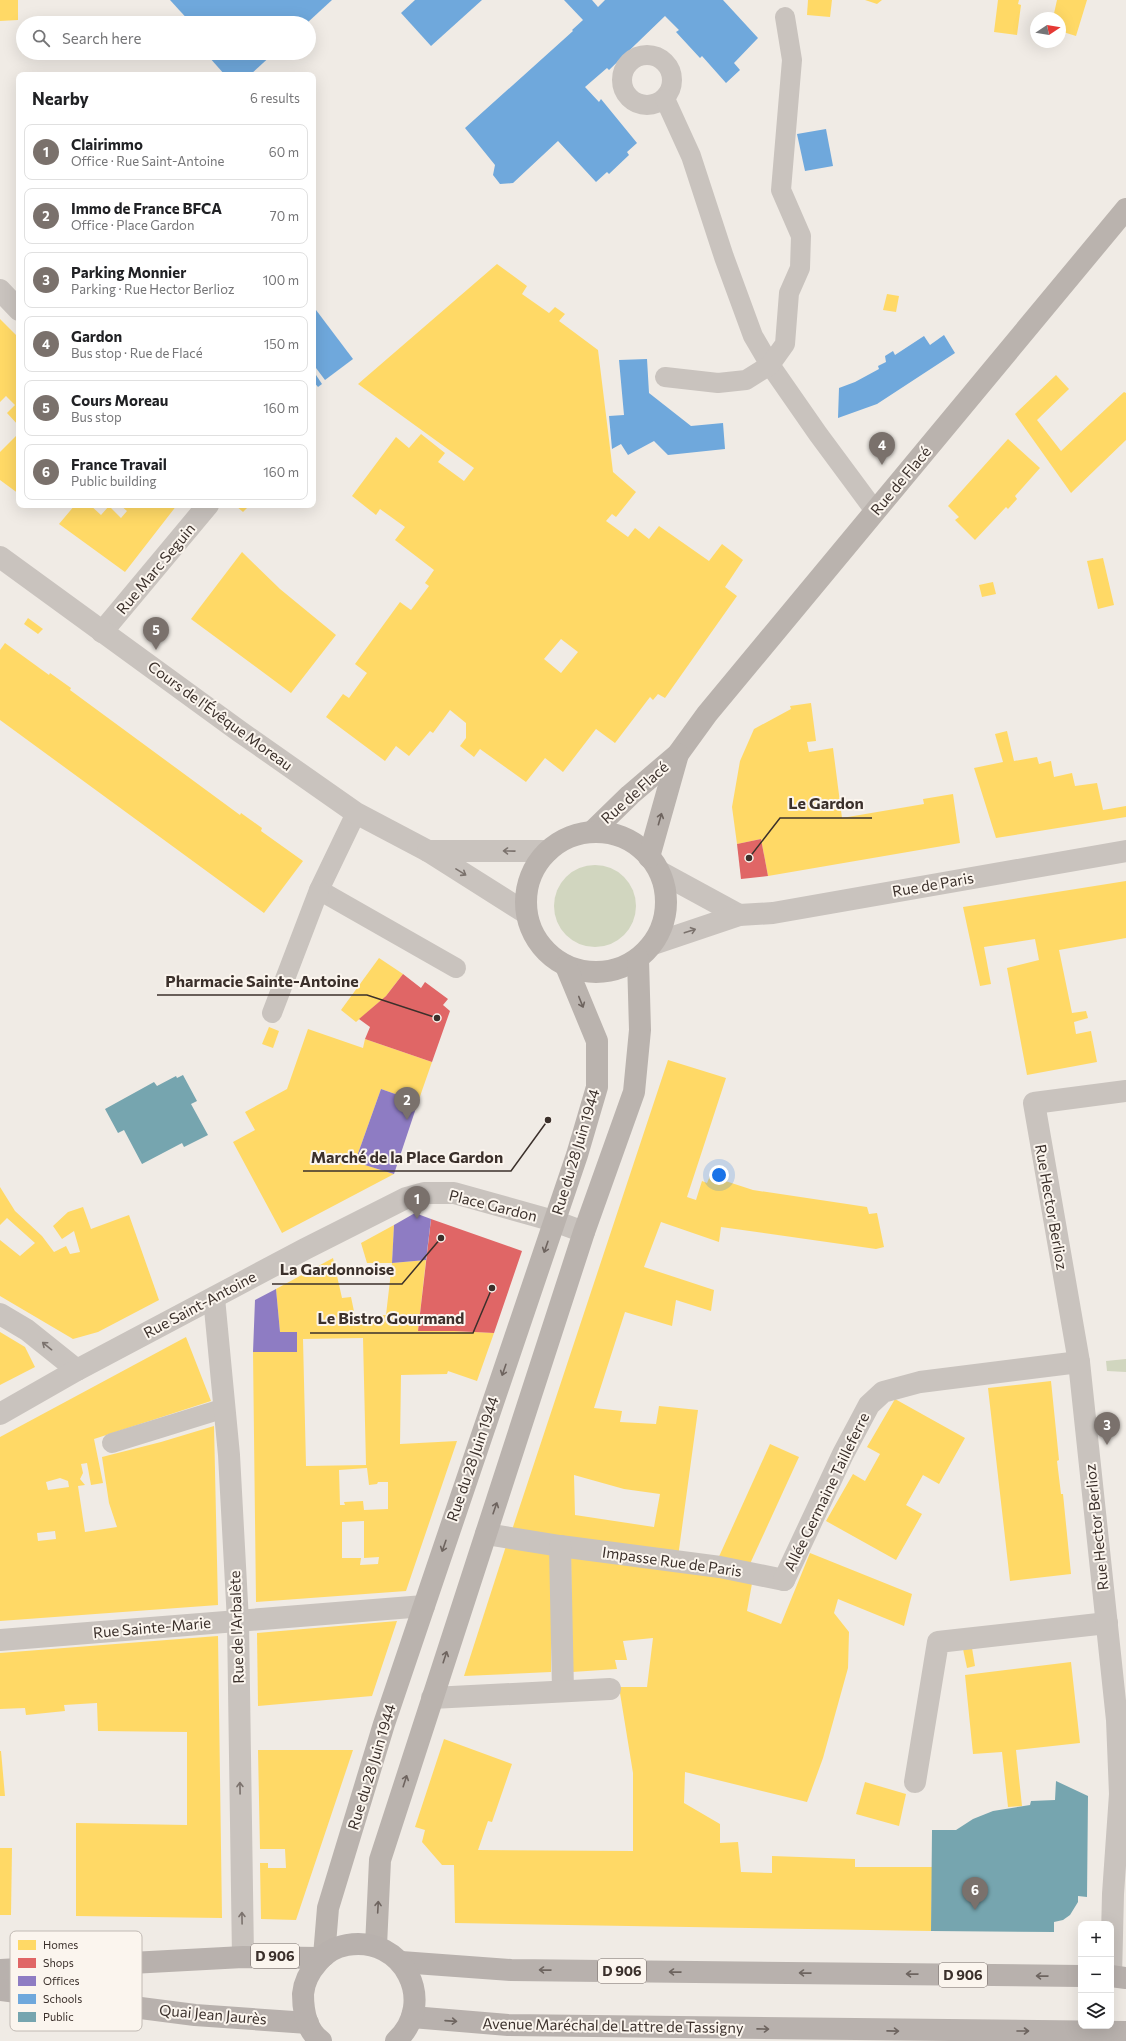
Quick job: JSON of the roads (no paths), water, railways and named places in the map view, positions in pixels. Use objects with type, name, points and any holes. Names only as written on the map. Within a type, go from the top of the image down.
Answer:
[{"type":"main road","name":"Rue de Flacé","points":[[592,832],[630,795],[678,754],[707,714],[1126,209]]},
{"type":"main road","name":"Rue de Flacé","points":[[654,864],[678,754]]},
{"type":"main road","points":[[592,832],[608,833],[624,838],[637,846],[654,864],[666,904],[662,925],[645,951],[621,968],[603,972],[584,972],[566,966],[548,953],[533,935],[526,913],[526,896],[529,879],[536,864],[548,851],[561,841],[575,834],[592,832]]},
{"type":"main road","points":[[376,1946],[380,1860],[584,1232],[634,1092],[645,951]]},
{"type":"main road","name":"Rue du 28 Juin 1944","points":[[323,1957],[328,1908],[384,1724],[577,1155],[597,1087],[597,1041],[566,966]]},
{"type":"main road","points":[[321,2041],[308,2024],[303,2006],[304,1988],[310,1972],[323,1957],[340,1947],[358,1943],[376,1946],[390,1952],[401,1962],[411,1979],[415,1998],[412,2017],[403,2034],[396,2041]]},
{"type":"main road","name":"D 906","points":[[142,1962],[243,1957],[323,1957]]},
{"type":"main road","name":"D 906","points":[[401,1962],[511,1970],[1078,1976]]},
{"type":"main road","name":"D 906","points":[[0,1970],[10,1969]]},
{"type":"main road","points":[[1114,1976],[1126,1978]]},
{"type":"main road","name":"Quai Jean Jaurès","points":[[0,1990],[10,1991]]},
{"type":"main road","name":"Quai Jean Jaurès","points":[[142,2008],[196,2015],[308,2024]]},
{"type":"main road","name":"Avenue Maréchal de Lattre de Tassigny","points":[[412,2017],[516,2025],[1126,2032]]},
{"type":"street","points":[[0,290],[16,307]]},
{"type":"street","name":"Rue Marc Seguin","points":[[102,632],[205,508]]},
{"type":"street","name":"Cours de l'Évêque Moreau","points":[[0,557],[102,632],[356,813],[428,851],[526,913]]},
{"type":"street","name":"Cours de l'Évêque Moreau","points":[[428,851],[548,851]]},
{"type":"street","name":"Rue de Paris","points":[[645,951],[739,915],[773,913],[1126,851]]},
{"type":"street","points":[[654,864],[739,915]]},
{"type":"street","name":"Rue Hector Berlioz","points":[[1112,1957],[1114,1894],[1123,1794],[1117,1720],[1079,1362],[1044,1169],[1034,1103],[1126,1091]]},
{"type":"street","name":"Place Gardon","points":[[424,1192],[454,1193],[554,1221],[584,1232]]},
{"type":"street","name":"Rue Saint-Antoine","points":[[0,1414],[77,1370],[214,1298],[399,1202],[424,1192]]},
{"type":"street","name":"Rue de l'Arbalète","points":[[214,1298],[229,1455],[238,1621],[243,1957]]},
{"type":"street","points":[[0,1314],[27,1330],[77,1370]]},
{"type":"street","name":"Allée Germaine Tailleferre","points":[[784,1580],[843,1454],[869,1406],[883,1392],[920,1382],[1079,1362]]},
{"type":"street","name":"Impasse Rue de Paris","points":[[486,1534],[560,1546],[720,1567],[784,1580]]},
{"type":"street","points":[[560,1546],[563,1692]]},
{"type":"street","name":"Rue Sainte-Marie","points":[[0,1640],[424,1606]]},
{"type":"street","points":[[915,1782],[938,1642],[1107,1623]]},
{"type":"street","points":[[432,1698],[610,1689]]},
{"type":"lane","points":[[665,377],[718,383],[746,380],[770,365],[785,344],[789,293],[800,268],[801,236],[781,190],[792,60],[785,17]]},
{"type":"lane","points":[[665,99],[690,156],[752,336],[770,365],[875,511]]},
{"type":"lane","points":[[272,1013],[318,890],[356,813]]},
{"type":"lane","points":[[318,890],[456,968]]},
{"type":"lane","points":[[112,1443],[225,1408]]},
{"type":"place","name":"Gardon","points":[[882,465]]},
{"type":"place","name":"Cours Moreau","points":[[156,650]]},
{"type":"place","name":"Le Gardon","points":[[749,858]]},
{"type":"place","name":"Pharmacie Sainte-Antoine","points":[[437,1018]]},
{"type":"place","name":"Immo de France BFCA","points":[[407,1120]]},
{"type":"place","name":"Marché de la Place Gardon","points":[[548,1120]]},
{"type":"place","name":"Clairimmo","points":[[417,1219]]},
{"type":"place","name":"La Gardonnoise","points":[[441,1238]]},
{"type":"place","name":"Le Bistro Gourmand","points":[[492,1288]]},
{"type":"place","name":"Parking Monnier","points":[[1107,1445]]},
{"type":"place","name":"France Travail","points":[[975,1910]]}]
